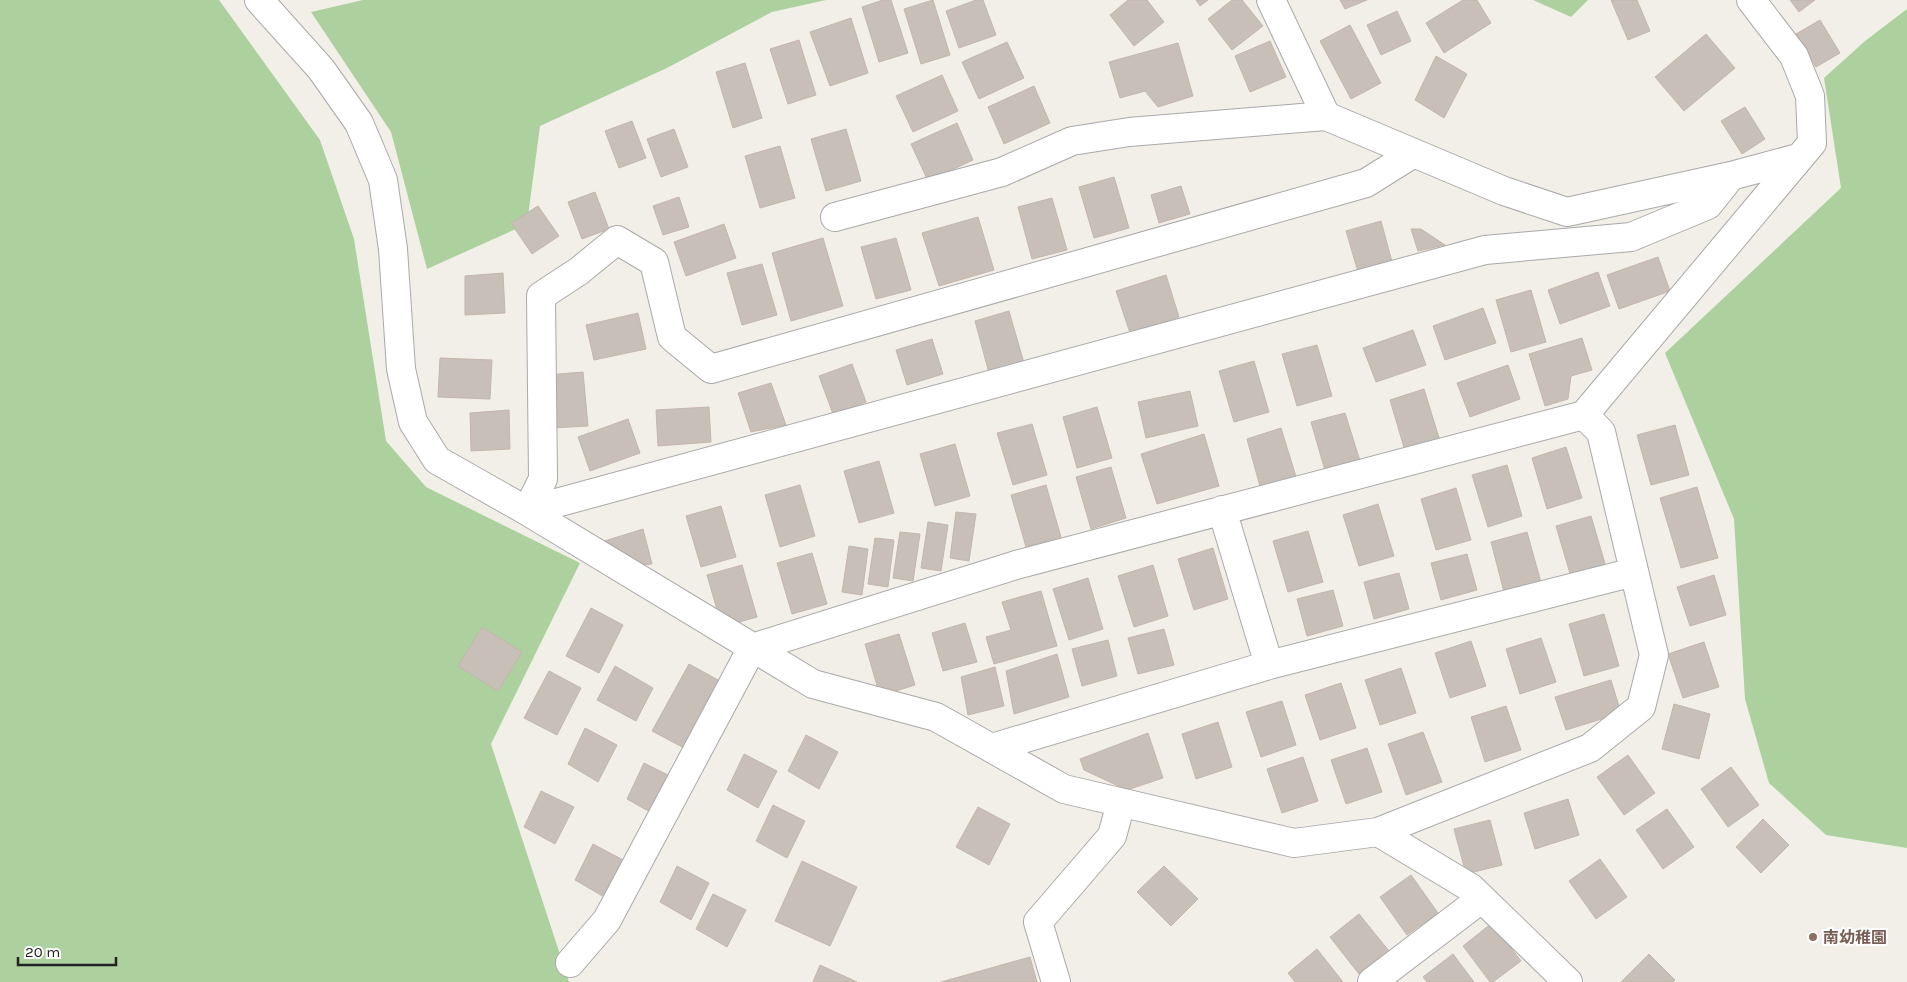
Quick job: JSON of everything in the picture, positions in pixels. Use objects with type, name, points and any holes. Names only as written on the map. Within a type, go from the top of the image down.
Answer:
[{"type":"street","points":[[259,0],[321,68],[359,123],[383,180],[393,249],[400,369],[413,422],[437,460],[528,511],[813,684],[936,717],[1064,789],[1294,843],[1378,832],[1590,748],[1642,707],[1654,655],[1601,432],[1584,414]]},
{"type":"street","points":[[1271,0],[1326,116]]},
{"type":"street","points":[[570,963],[607,920],[752,648],[1016,565],[1584,414],[1812,143],[1810,96],[1794,56],[1751,0]]},
{"type":"street","points":[[835,217],[1002,172],[1072,141],[1129,132],[1326,116],[1504,190],[1567,212],[1731,176],[1798,158]]},
{"type":"street","points":[[528,511],[542,480],[541,296],[579,271],[617,240],[654,262],[672,337],[711,369],[1366,183],[1414,153]]},
{"type":"street","points":[[528,511],[1485,250],[1631,236],[1708,205],[1731,176]]},
{"type":"street","points":[[1222,510],[1269,665]]},
{"type":"street","points":[[992,748],[1269,665],[1634,572]]},
{"type":"street","points":[[1056,982],[1038,922],[1112,836],[1121,802]]},
{"type":"street","points":[[1378,832],[1471,888],[1558,980]]},
{"type":"street","points":[[1372,982],[1481,899]]},
{"type":"green space","points":[[0,0],[219,0],[320,140],[354,239],[386,441],[426,487],[580,563],[491,744],[569,982],[0,982]]},
{"type":"green space","points":[[363,0],[826,0],[772,12],[667,68],[540,126],[527,224],[427,269],[391,132],[311,12]]},
{"type":"green space","points":[[1533,0],[1588,0],[1571,17]]},
{"type":"green space","points":[[1907,9],[1907,848],[1826,835],[1769,783],[1745,699],[1734,519],[1665,353],[1841,188],[1824,78],[1865,41]]},
{"type":"building","points":[[883,0],[891,0],[908,53],[879,62],[862,7]]},
{"type":"building","points":[[933,0],[950,55],[921,64],[904,9]]},
{"type":"building","points":[[976,0],[983,0],[996,35],[959,48],[946,11]]},
{"type":"building","points":[[1128,0],[1147,0],[1164,22],[1134,46],[1110,15]]},
{"type":"building","points":[[1196,0],[1208,0],[1200,6]]},
{"type":"building","points":[[1232,0],[1242,0],[1263,26],[1232,50],[1208,19]]},
{"type":"building","points":[[1340,0],[1367,0],[1345,9]]},
{"type":"building","points":[[1463,0],[1477,0],[1491,23],[1444,53],[1426,23]]},
{"type":"building","points":[[1611,0],[1637,0],[1650,31],[1628,40]]},
{"type":"building","points":[[1790,0],[1815,0],[1799,12]]},
{"type":"building","points":[[1397,11],[1411,41],[1381,55],[1367,25]]},
{"type":"building","points":[[851,18],[868,73],[830,86],[810,32]]},
{"type":"building","points":[[1820,20],[1840,53],[1816,67],[1796,34]]},
{"type":"building","points":[[1350,25],[1381,83],[1351,99],[1320,41]]},
{"type":"building","points":[[1706,34],[1735,68],[1684,111],[1655,77]]},
{"type":"building","points":[[799,40],[816,95],[788,104],[770,49]]},
{"type":"building","points":[[1270,41],[1286,77],[1250,92],[1235,56]]},
{"type":"building","points":[[1007,42],[1024,78],[979,99],[962,62]]},
{"type":"building","points":[[1178,43],[1193,96],[1158,107],[1145,91],[1120,98],[1109,62]]},
{"type":"building","points":[[1436,56],[1467,74],[1444,118],[1415,100]]},
{"type":"building","points":[[745,63],[762,118],[733,128],[716,72]]},
{"type":"building","points":[[942,75],[958,111],[913,132],[896,96]]},
{"type":"building","points":[[1034,86],[1050,123],[1004,144],[988,107]]},
{"type":"building","points":[[1745,107],[1765,139],[1742,154],[1721,121]]},
{"type":"building","points":[[632,121],[646,158],[619,168],[605,131]]},
{"type":"building","points":[[957,123],[973,160],[928,181],[911,144]]},
{"type":"building","points":[[674,129],[688,167],[661,177],[647,139]]},
{"type":"building","points":[[846,129],[861,181],[826,191],[811,139]]},
{"type":"building","points":[[780,146],[795,198],[760,208],[745,156]]},
{"type":"building","points":[[1114,177],[1129,228],[1094,238],[1079,187]]},
{"type":"building","points":[[1181,186],[1190,214],[1159,223],[1151,195]]},
{"type":"building","points":[[595,192],[609,229],[582,239],[568,202]]},
{"type":"building","points":[[679,197],[689,227],[663,235],[653,206]]},
{"type":"building","points":[[1052,198],[1067,250],[1032,259],[1018,207]]},
{"type":"building","points":[[538,206],[559,236],[532,254],[511,223]]},
{"type":"building","points":[[978,217],[994,270],[939,286],[922,233]]},
{"type":"building","points":[[1381,221],[1395,273],[1361,282],[1346,231]]},
{"type":"building","points":[[724,224],[736,258],[686,276],[674,242]]},
{"type":"building","points":[[1411,229],[1421,229],[1445,245],[1418,251]]},
{"type":"building","points":[[823,238],[843,306],[791,321],[772,253]]},
{"type":"building","points":[[896,238],[911,290],[876,299],[861,247]]},
{"type":"building","points":[[1658,257],[1670,291],[1619,309],[1607,275]]},
{"type":"building","points":[[762,264],[777,315],[742,325],[727,273]]},
{"type":"building","points":[[1598,272],[1610,306],[1560,324],[1548,290]]},
{"type":"building","points":[[503,273],[505,313],[465,315],[465,276]]},
{"type":"building","points":[[1166,275],[1179,317],[1130,333],[1116,291]]},
{"type":"building","points":[[1531,290],[1546,342],[1511,352],[1496,300]]},
{"type":"building","points":[[1483,308],[1496,343],[1445,360],[1433,326]]},
{"type":"building","points":[[1009,311],[1024,363],[989,373],[975,321]]},
{"type":"building","points":[[638,313],[646,349],[594,360],[586,325]]},
{"type":"building","points":[[1413,330],[1426,365],[1376,382],[1363,348]]},
{"type":"building","points":[[1582,338],[1592,370],[1571,376],[1568,399],[1545,406],[1529,354]]},
{"type":"building","points":[[932,339],[943,374],[907,385],[896,350]]},
{"type":"building","points":[[1317,345],[1332,396],[1297,406],[1282,354]]},
{"type":"building","points":[[440,358],[492,360],[490,399],[438,397]]},
{"type":"building","points":[[1254,361],[1269,412],[1234,422],[1219,371]]},
{"type":"building","points":[[852,364],[866,402],[833,414],[819,376]]},
{"type":"building","points":[[1508,365],[1520,399],[1470,417],[1457,383]]},
{"type":"building","points":[[583,372],[588,426],[551,428],[547,375]]},
{"type":"building","points":[[771,383],[786,425],[751,432],[738,393]]},
{"type":"building","points":[[1424,389],[1440,441],[1405,451],[1390,400]]},
{"type":"building","points":[[1190,391],[1198,426],[1146,438],[1138,402]]},
{"type":"building","points":[[709,407],[711,442],[658,446],[656,410]]},
{"type":"building","points":[[1097,407],[1112,458],[1077,468],[1063,417]]},
{"type":"building","points":[[509,410],[510,449],[471,451],[470,413]]},
{"type":"building","points":[[1345,413],[1361,464],[1326,474],[1311,422]]},
{"type":"building","points":[[628,419],[640,453],[590,471],[578,437]]},
{"type":"building","points":[[1032,424],[1047,475],[1013,485],[997,433]]},
{"type":"building","points":[[1675,425],[1689,475],[1651,485],[1637,435]]},
{"type":"building","points":[[1281,428],[1297,480],[1261,490],[1247,439]]},
{"type":"building","points":[[1204,434],[1219,486],[1157,504],[1141,454]]},
{"type":"building","points":[[955,444],[970,496],[935,506],[920,454]]},
{"type":"building","points":[[1566,447],[1582,498],[1547,509],[1532,458]]},
{"type":"building","points":[[879,461],[894,513],[859,523],[844,471]]},
{"type":"building","points":[[1507,465],[1522,516],[1488,527],[1472,475]]},
{"type":"building","points":[[1111,467],[1126,518],[1091,529],[1076,477]]},
{"type":"building","points":[[800,485],[815,536],[780,547],[765,495]]},
{"type":"building","points":[[1046,485],[1061,537],[1026,547],[1011,495]]},
{"type":"building","points":[[1697,487],[1718,558],[1681,568],[1660,498]]},
{"type":"building","points":[[1456,488],[1471,540],[1436,550],[1421,499]]},
{"type":"building","points":[[1378,504],[1394,556],[1359,566],[1343,515]]},
{"type":"building","points":[[721,506],[736,557],[701,567],[686,516]]},
{"type":"building","points":[[956,512],[976,514],[969,561],[950,558]]},
{"type":"building","points":[[1591,516],[1606,567],[1571,577],[1556,526]]},
{"type":"building","points":[[928,522],[948,525],[941,571],[921,568]]},
{"type":"building","points":[[643,529],[652,564],[625,566],[598,543]]},
{"type":"building","points":[[1308,531],[1323,582],[1288,592],[1273,541]]},
{"type":"building","points":[[900,532],[920,534],[913,581],[893,578]]},
{"type":"building","points":[[1527,532],[1542,586],[1504,592],[1491,542]]},
{"type":"building","points":[[875,538],[894,540],[888,587],[868,584]]},
{"type":"building","points":[[849,546],[868,549],[862,595],[842,592]]},
{"type":"building","points":[[1213,548],[1228,599],[1194,610],[1178,559]]},
{"type":"building","points":[[812,553],[827,604],[792,614],[777,563]]},
{"type":"building","points":[[1467,554],[1477,590],[1441,600],[1431,563]]},
{"type":"building","points":[[742,565],[757,617],[722,627],[707,575]]},
{"type":"building","points":[[1153,565],[1168,616],[1134,627],[1118,576]]},
{"type":"building","points":[[1399,573],[1409,609],[1374,619],[1364,582]]},
{"type":"building","points":[[1714,575],[1726,615],[1690,626],[1677,587]]},
{"type":"building","points":[[1088,578],[1103,629],[1069,640],[1053,589]]},
{"type":"building","points":[[1333,590],[1343,626],[1307,636],[1297,599]]},
{"type":"building","points":[[1041,591],[1057,646],[994,664],[986,637],[1011,630],[1002,602]]},
{"type":"building","points":[[591,608],[623,625],[599,673],[566,656]]},
{"type":"building","points":[[1604,614],[1619,666],[1584,676],[1569,624]]},
{"type":"building","points":[[965,623],[977,662],[943,671],[932,633]]},
{"type":"building","points":[[482,627],[522,652],[498,691],[458,666]]},
{"type":"building","points":[[1164,629],[1174,665],[1138,674],[1128,638]]},
{"type":"building","points":[[899,634],[915,685],[880,696],[865,644]]},
{"type":"building","points":[[1541,638],[1556,682],[1520,694],[1506,649]]},
{"type":"building","points":[[1108,640],[1117,676],[1082,686],[1072,649]]},
{"type":"building","points":[[1471,641],[1486,686],[1450,698],[1435,653]]},
{"type":"building","points":[[1704,642],[1719,687],[1683,698],[1668,654]]},
{"type":"building","points":[[1057,654],[1069,697],[1014,714],[1006,671]]},
{"type":"building","points":[[689,664],[720,681],[684,748],[652,731]]},
{"type":"building","points":[[615,666],[653,688],[636,721],[597,700]]},
{"type":"building","points":[[995,667],[1004,706],[968,715],[961,677]]},
{"type":"building","points":[[1401,668],[1416,713],[1380,725],[1365,680]]},
{"type":"building","points":[[549,671],[581,688],[557,735],[524,718]]},
{"type":"building","points":[[1611,680],[1621,713],[1566,730],[1555,697]]},
{"type":"building","points":[[1341,683],[1356,728],[1320,740],[1305,695]]},
{"type":"building","points":[[1282,701],[1296,745],[1261,757],[1246,712]]},
{"type":"building","points":[[1674,704],[1710,714],[1699,759],[1662,749]]},
{"type":"building","points":[[1506,706],[1521,750],[1485,762],[1471,717]]},
{"type":"building","points":[[1218,722],[1232,767],[1196,779],[1182,734]]},
{"type":"building","points":[[585,728],[617,745],[598,782],[568,764]]},
{"type":"building","points":[[1423,732],[1442,782],[1406,795],[1388,744]]},
{"type":"building","points":[[1148,733],[1163,778],[1127,790],[1084,770],[1080,759]]},
{"type":"building","points":[[806,735],[838,752],[819,789],[788,771]]},
{"type":"building","points":[[1367,748],[1382,792],[1346,804],[1331,760]]},
{"type":"building","points":[[744,754],[777,771],[758,808],[727,790]]},
{"type":"building","points":[[1628,755],[1655,793],[1624,815],[1597,777]]},
{"type":"building","points":[[1303,757],[1318,801],[1282,813],[1267,769]]},
{"type":"building","points":[[644,763],[676,779],[657,816],[627,799]]},
{"type":"building","points":[[1731,767],[1759,805],[1728,827],[1701,789]]},
{"type":"building","points":[[541,791],[574,807],[555,844],[524,827]]},
{"type":"building","points":[[1568,799],[1579,835],[1535,849],[1524,813]]},
{"type":"building","points":[[773,805],[805,821],[787,858],[756,841]]},
{"type":"building","points":[[978,807],[1010,824],[989,865],[956,847]]},
{"type":"building","points":[[1667,809],[1694,847],[1663,869],[1636,830]]},
{"type":"building","points":[[1763,819],[1789,845],[1761,873],[1736,847]]},
{"type":"building","points":[[1490,820],[1502,865],[1466,874],[1454,829]]},
{"type":"building","points":[[593,844],[625,861],[606,898],[575,880]]},
{"type":"building","points":[[1600,859],[1627,897],[1596,919],[1569,881]]},
{"type":"building","points":[[802,861],[857,887],[830,946],[775,921]]},
{"type":"building","points":[[677,866],[709,883],[691,920],[660,902]]},
{"type":"building","points":[[1164,866],[1198,899],[1171,926],[1137,892]]},
{"type":"building","points":[[1411,875],[1438,913],[1407,935],[1380,897]]},
{"type":"building","points":[[713,894],[746,910],[727,947],[696,929]]},
{"type":"building","points":[[1359,914],[1389,951],[1359,974],[1330,937]]},
{"type":"building","points":[[1492,923],[1521,961],[1493,982],[1490,982],[1463,946]]},
{"type":"building","points":[[1317,949],[1343,982],[1295,982],[1288,973]]},
{"type":"building","points":[[1453,954],[1474,982],[1427,982],[1423,977]]},
{"type":"building","points":[[1649,954],[1675,980],[1673,982],[1621,982]]},
{"type":"building","points":[[1030,957],[1037,982],[941,982]]},
{"type":"building","points":[[820,965],[857,982],[813,982]]},
{"type":"place","name":"南幼稚園","points":[[1813,937]]}]
